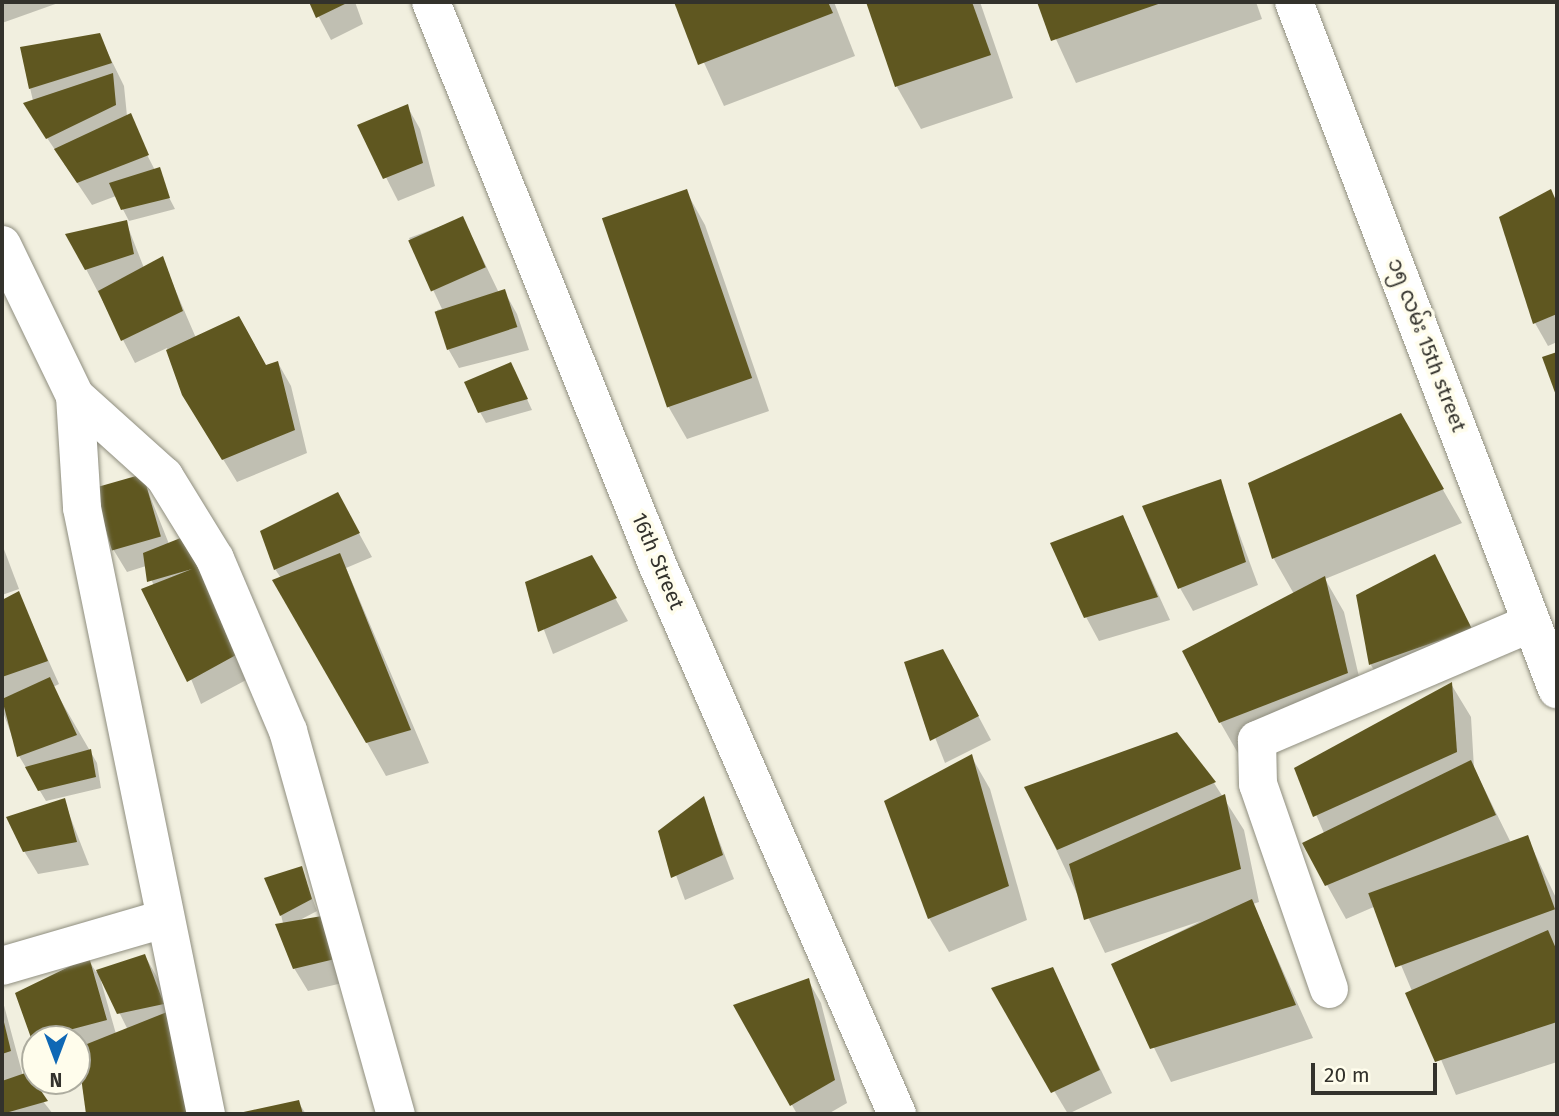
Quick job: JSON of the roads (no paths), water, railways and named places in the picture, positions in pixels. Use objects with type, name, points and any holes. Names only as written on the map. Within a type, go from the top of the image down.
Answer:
[{"type":"street","name":"16th Street","points":[[431,2],[659,566],[897,1114]]},
{"type":"street","name":"၁၅ လမ်း 15th street","points":[[1294,2],[1557,689]]},
{"type":"street","points":[[2,244],[75,396],[82,508],[206,1114]]},
{"type":"street","points":[[75,396],[164,476],[215,559],[288,731],[396,1114]]},
{"type":"street","points":[[1329,989],[1258,784],[1257,740],[1531,623]]},
{"type":"street","points":[[2,966],[164,919]]}]
